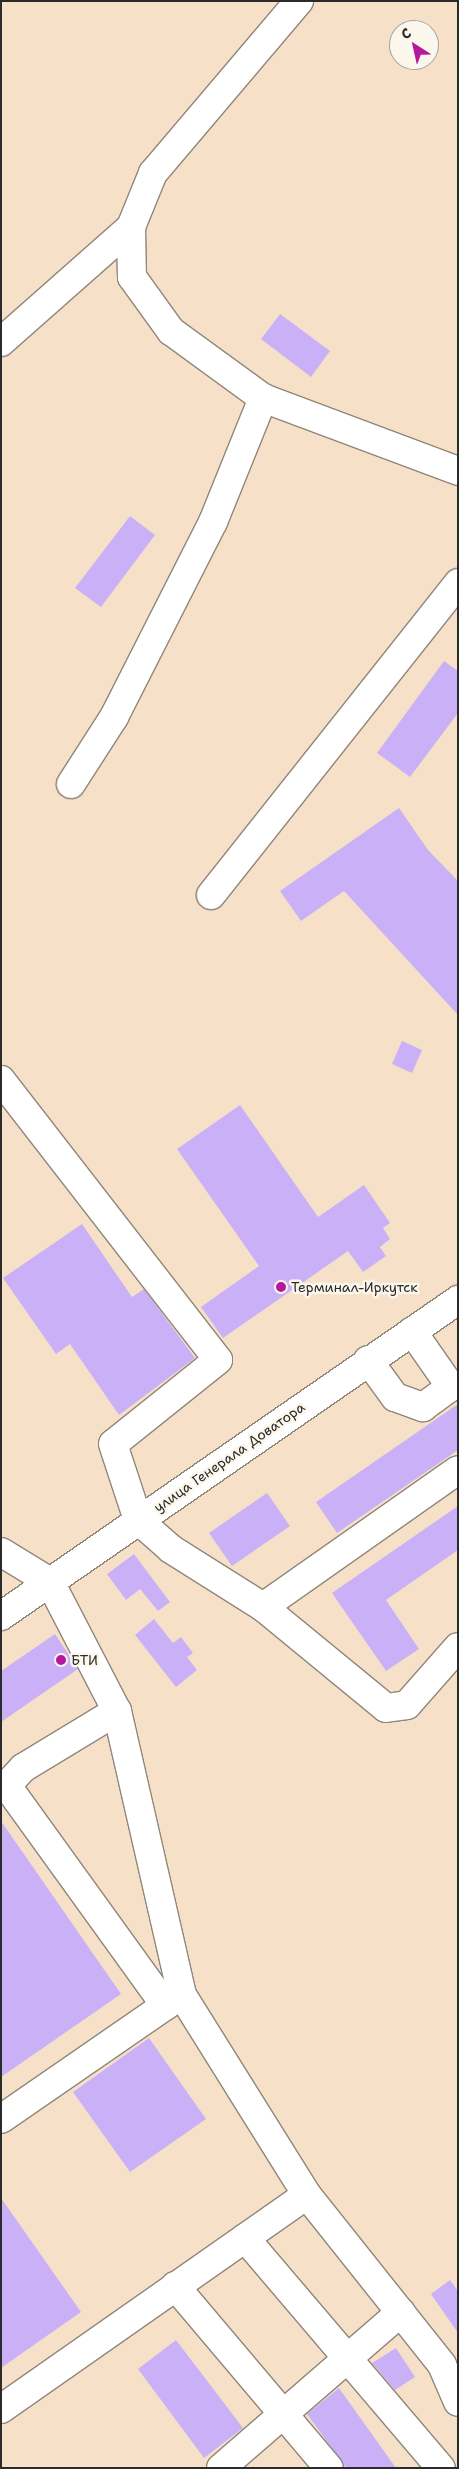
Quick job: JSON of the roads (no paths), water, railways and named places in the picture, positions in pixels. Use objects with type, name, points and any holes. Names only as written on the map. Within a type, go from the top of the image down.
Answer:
[{"type":"street","points":[[299,1],[153,173],[132,227],[132,277],[171,331],[263,398],[458,471]]},
{"type":"street","points":[[1,342],[132,227]]},
{"type":"street","points":[[71,784],[114,717],[213,522],[263,398]]},
{"type":"street","points":[[212,895],[458,583]]},
{"type":"street","points":[[1,1080],[218,1360],[113,1444],[138,1520],[171,1549],[263,1607],[386,1708],[407,1705],[458,1646]]},
{"type":"street","name":"улица Генерала Доватора","points":[[1,1616],[368,1360],[458,1300]]},
{"type":"street","points":[[368,1360],[395,1397],[423,1407],[451,1387],[412,1331]]},
{"type":"street","points":[[263,1607],[458,1470]]},
{"type":"street","points":[[1,1552],[50,1582],[117,1711],[174,2000]]},
{"type":"street","points":[[117,1711],[24,1768],[12,1780],[10,1790],[174,2000],[307,2195],[442,2365],[458,2402]]},
{"type":"street","points":[[1,2119],[174,2000]]},
{"type":"street","points":[[1,2409],[307,2195]]},
{"type":"street","points":[[245,2238],[441,2468]]},
{"type":"street","points":[[176,2286],[329,2468]]},
{"type":"street","points":[[221,2468],[348,2361],[401,2312]]},
{"type":"place","name":"Терминал-Иркутск","points":[[281,1287]]},
{"type":"place","name":"БТИ","points":[[61,1660]]}]
